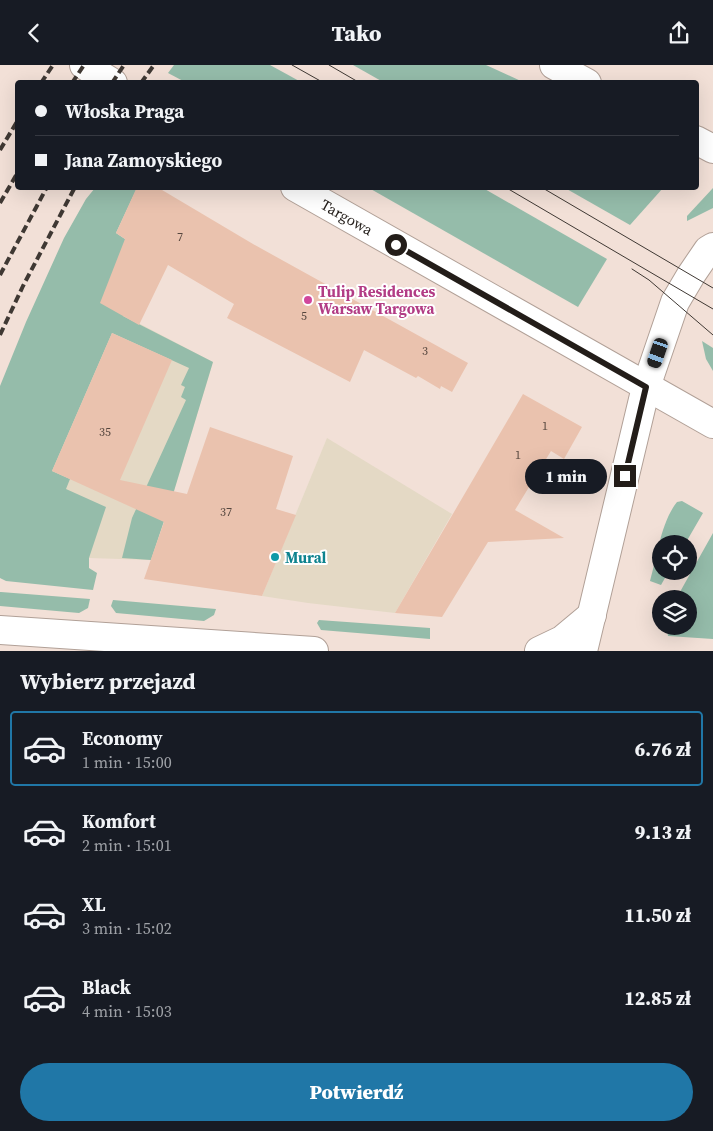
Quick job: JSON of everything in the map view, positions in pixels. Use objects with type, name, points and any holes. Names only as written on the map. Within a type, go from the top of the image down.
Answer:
[{"type":"street","points":[[84,65],[108,80]]},
{"type":"street","points":[[554,65],[582,80]]},
{"type":"street","points":[[699,142],[713,149]]},
{"type":"street","name":"Targowa","points":[[300,190],[713,424]]},
{"type":"street","points":[[583,651],[646,387],[681,290],[708,249],[713,247]]},
{"type":"street","points":[[538,651],[562,640],[592,615]]},
{"type":"street","points":[[0,630],[314,651]]},
{"type":"shaded area","points":[[100,303],[213,362],[151,560],[89,558],[0,535]]},
{"type":"shaded area","points":[[327,438],[452,514],[395,613],[262,596]]},
{"type":"green space","points":[[174,65],[270,65],[297,80],[181,80],[168,73]]},
{"type":"green space","points":[[353,65],[486,65],[519,80],[379,80]]},
{"type":"green space","points":[[713,188],[713,208],[687,221],[687,216]]},
{"type":"green space","points":[[93,190],[136,190],[116,233],[125,239],[123,316],[213,362],[151,560],[122,558],[132,518],[186,400],[181,397],[185,387],[181,385],[189,368],[112,333],[52,471],[70,479],[66,489],[106,507],[89,558],[89,568],[97,573],[93,590],[6,581],[0,578],[0,386],[26,322],[64,238],[86,199]]},
{"type":"green space","points":[[373,190],[486,190],[607,259],[578,307]]},
{"type":"green space","points":[[569,190],[661,190],[630,225]]},
{"type":"green space","points":[[702,341],[713,348],[713,371],[706,359]]},
{"type":"green space","points":[[682,501],[703,513],[690,535],[661,535],[667,519],[677,502]]},
{"type":"green space","points":[[713,533],[713,639],[668,636],[697,635],[697,590],[681,590],[687,580],[697,580],[697,562]]},
{"type":"green space","points":[[652,572],[652,580],[664,580],[661,585],[650,581]]},
{"type":"green space","points":[[0,592],[90,599],[88,608],[79,613],[0,606]]},
{"type":"green space","points":[[113,600],[216,609],[214,615],[204,621],[116,613],[111,606]]},
{"type":"green space","points":[[319,620],[430,628],[430,639],[321,630],[317,623]]},
{"type":"building","points":[[136,190],[162,190],[253,244],[468,363],[452,392],[441,386],[440,389],[418,376],[416,378],[364,350],[350,382],[227,318],[234,304],[168,265],[139,325],[100,303],[125,239],[116,233]]},
{"type":"building","points":[[112,333],[172,360],[120,480],[187,494],[210,427],[293,456],[276,509],[296,515],[262,596],[144,579],[164,522],[52,471]]},
{"type":"building","points":[[523,394],[582,427],[564,459],[551,451],[515,510],[564,538],[488,542],[442,617],[395,613]]},
{"type":"tram line","points":[[292,65],[319,80]]},
{"type":"tram line","points":[[329,65],[355,80]]},
{"type":"tram line","points":[[510,190],[713,309]]},
{"type":"tram line","points":[[546,190],[713,288]]},
{"type":"tram line","points":[[632,269],[649,280],[713,335]]},
{"type":"railway","points":[[43,80],[53,65]]},
{"type":"railway","points":[[74,80],[84,65]]},
{"type":"railway","points":[[114,80],[124,65]]},
{"type":"railway","points":[[143,80],[154,65]]},
{"type":"railway","points":[[0,150],[15,125]]},
{"type":"railway","points":[[0,203],[15,177]]},
{"type":"railway","points":[[0,275],[45,190]]},
{"type":"railway","points":[[0,335],[23,286],[73,190]]},
{"type":"place","name":"Tulip Residences Warsaw Targowa","points":[[308,300]]},
{"type":"place","name":"Mural","points":[[275,557]]},
{"type":"route","points":[[396,245],[646,387],[625,476]]}]
